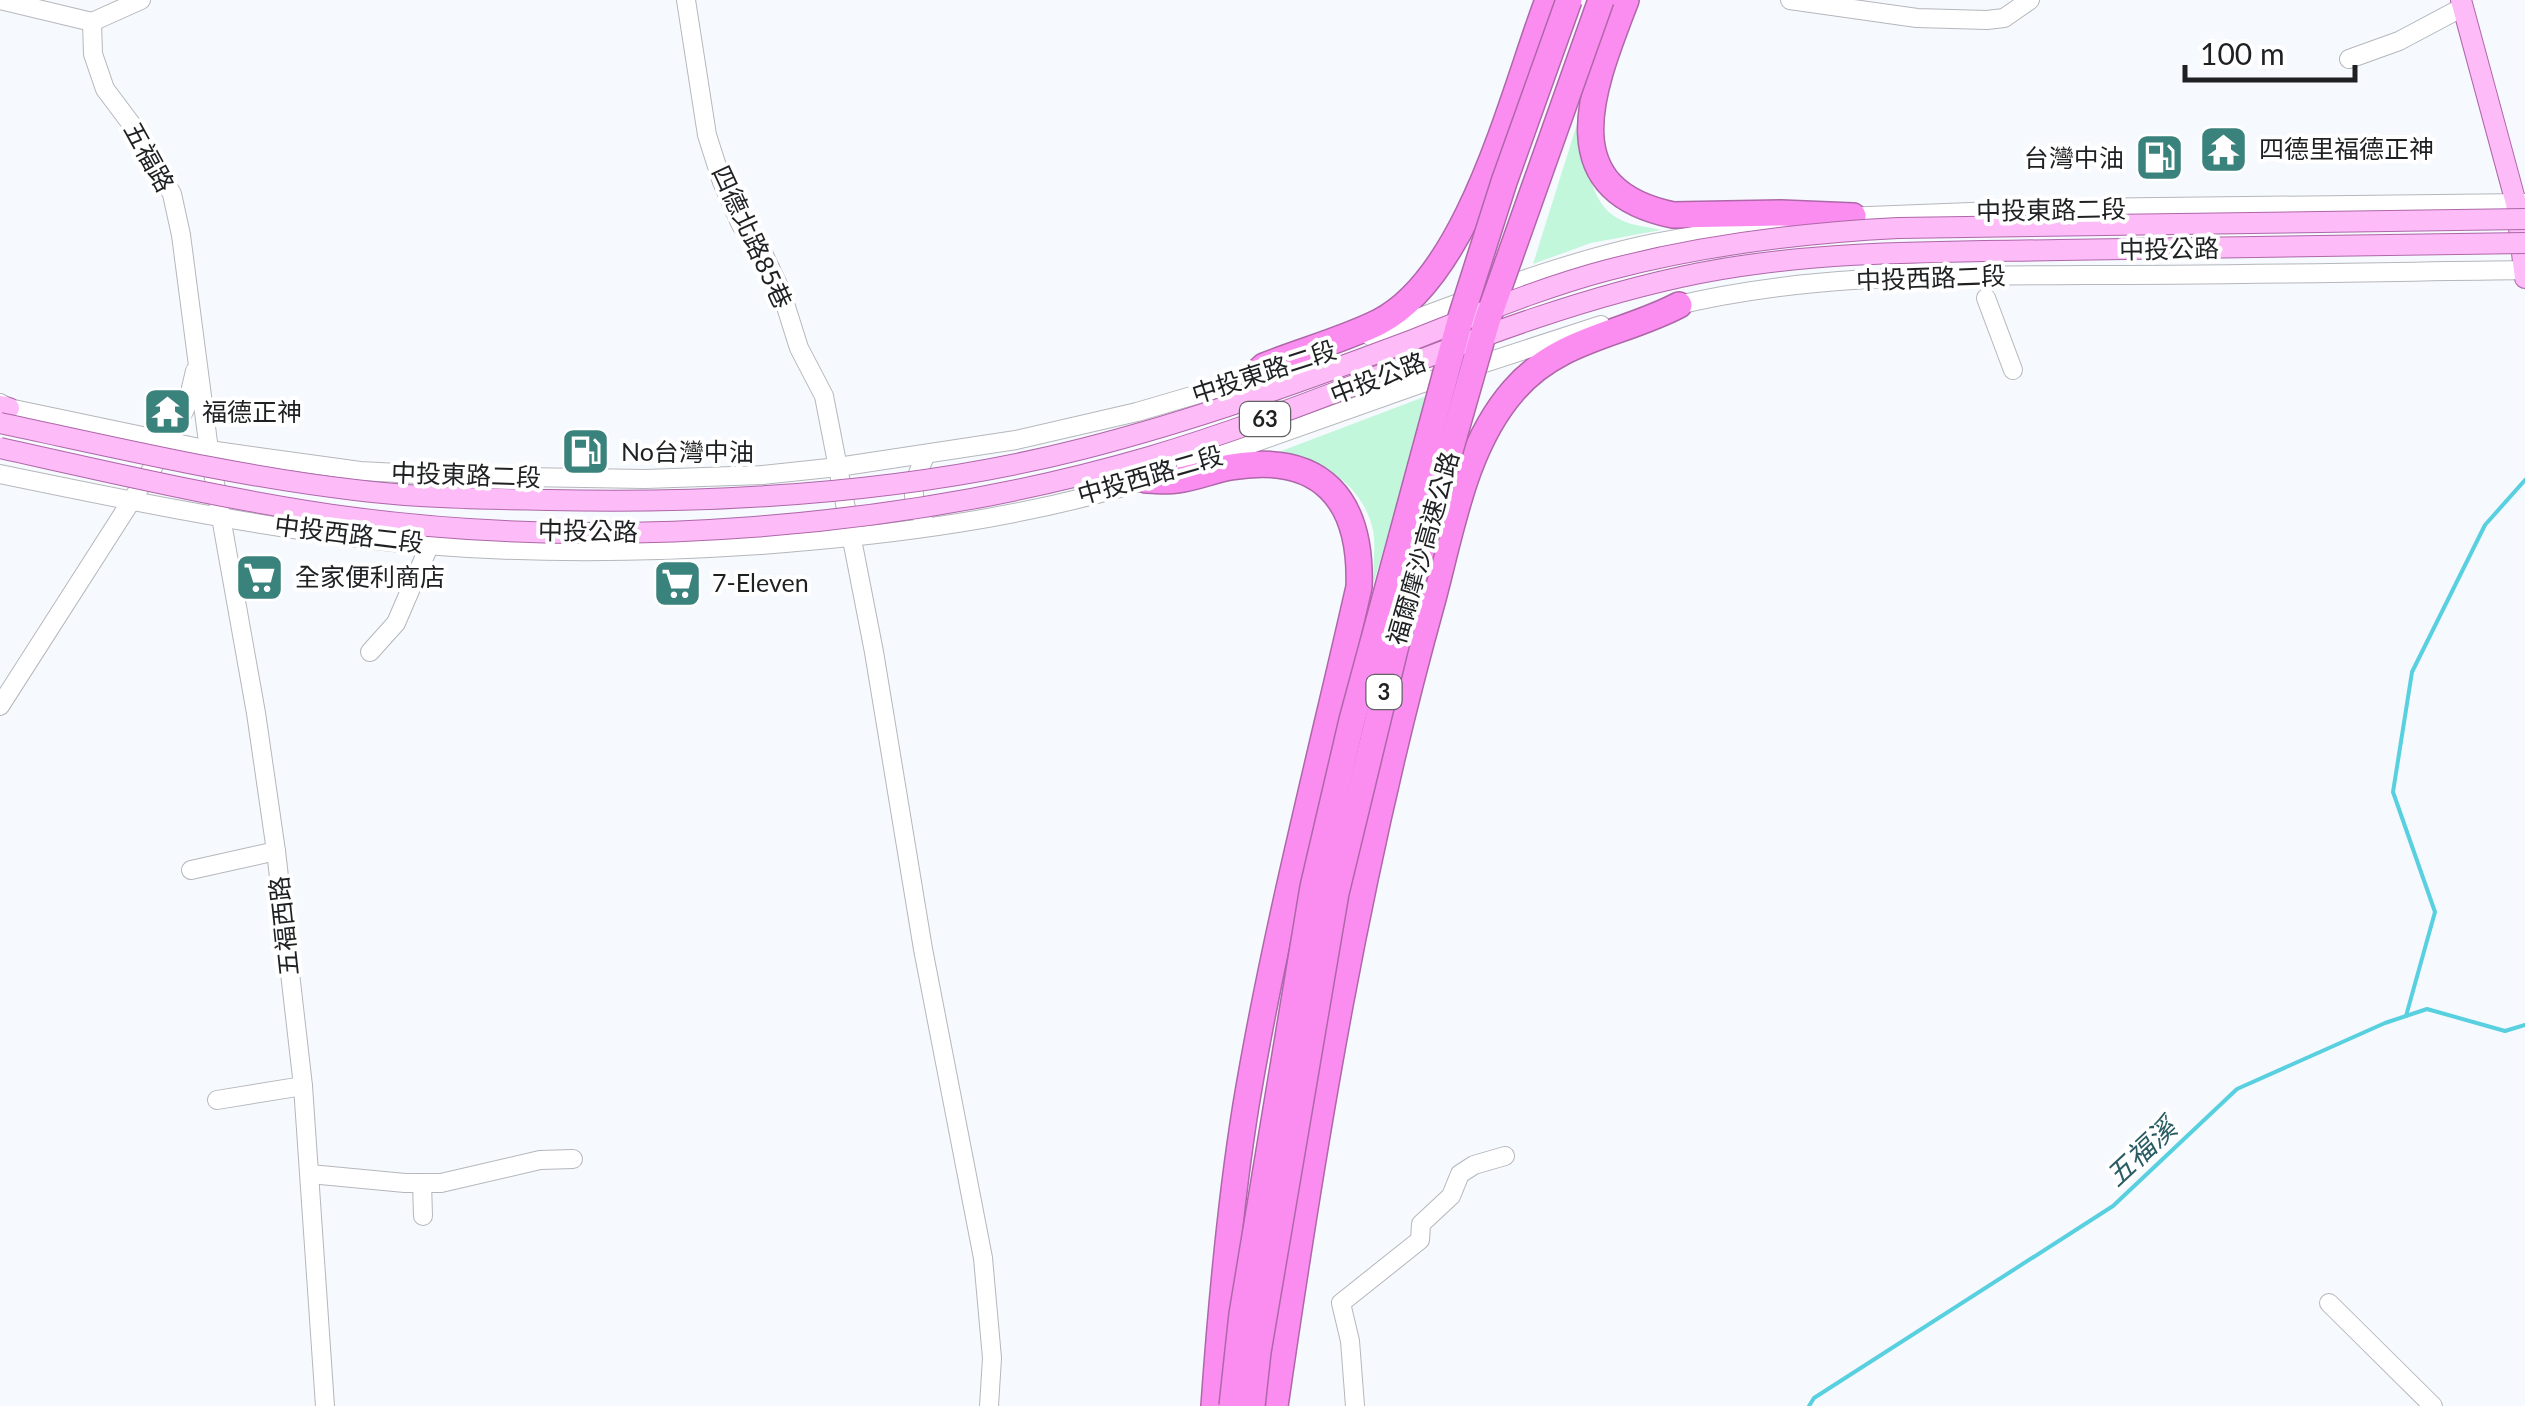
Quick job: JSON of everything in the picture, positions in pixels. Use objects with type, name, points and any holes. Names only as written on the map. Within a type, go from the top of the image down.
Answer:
[{"type":"highway","points":[[1249,380],[1264,366],[1382,321],[1421,287],[1448,255],[1467,219],[1548,0]]},
{"type":"highway","name":"福爾摩沙高速公路","points":[[1232,1406],[1242,1314],[1313,886],[1348,738],[1381,604],[1462,316],[1504,182],[1569,0]]},
{"type":"highway","name":"福爾摩沙高速公路","points":[[1252,1406],[1336,893],[1376,724],[1487,321],[1601,0]]},
{"type":"highway","points":[[1626,0],[1600,68],[1589,128],[1595,161],[1619,195],[1657,212],[1684,216],[1853,216]]},
{"type":"highway","points":[[1275,1406],[1355,918],[1387,777],[1462,493],[1490,420],[1516,387],[1582,340],[1650,320],[1680,305]]},
{"type":"highway","points":[[1146,480],[1176,481],[1231,467],[1274,464],[1298,468],[1329,489],[1352,520],[1360,554],[1360,587],[1292,878],[1246,1105],[1214,1406]]},
{"type":"main road","points":[[2462,4],[2522,209],[2524,273]]},
{"type":"main road","name":"中投公路","points":[[2,410],[226,471],[358,491],[631,502],[767,498],[927,478],[1080,450],[1294,384],[1554,286],[1663,256],[1722,246],[1898,228],[2522,209]]},
{"type":"main road","name":"中投公路","points":[[0,448],[229,497],[354,518],[526,530],[656,533],[721,529],[987,495],[1144,458],[1292,410],[1561,309],[1652,284],[1762,262],[1894,253],[2525,243]]},
{"type":"street","points":[[0,0],[92,22],[141,0]]},
{"type":"street","name":"四德北路85巷","points":[[686,0],[708,135],[722,182],[740,225],[764,255],[781,290],[799,348],[824,396],[982,1258],[992,1358],[989,1406]]},
{"type":"street","points":[[1790,0],[1917,18],[1987,20],[2004,18],[2030,0]]},
{"type":"street","points":[[2349,58],[2398,41],[2462,4]]},
{"type":"street","name":"五福路","points":[[92,22],[93,54],[105,89],[138,133],[172,194],[198,354],[208,450]]},
{"type":"street","points":[[2033,275],[2061,263],[2079,246],[2084,226],[2073,208]]},
{"type":"street","name":"中投東路二段","points":[[2,410],[208,450],[360,471],[645,479],[762,475],[838,468],[1016,440],[1103,420],[1249,380],[1566,266],[1703,234],[1853,216],[2073,208],[2522,209]]},
{"type":"street","name":"中投西路二段","points":[[0,474],[130,501],[354,538],[430,544],[656,552],[852,538],[964,524],[1146,480],[1566,335],[1680,305],[1810,281],[2033,275],[2524,273]]},
{"type":"street","points":[[1986,298],[2013,370]]},
{"type":"street","name":"五福路","points":[[0,706],[169,442],[187,405],[198,354]]},
{"type":"street","name":"五福西路","points":[[208,450],[256,713],[276,851],[303,1086],[325,1406]]},
{"type":"street","points":[[926,454],[913,496],[917,510],[934,527]]},
{"type":"street","points":[[370,652],[396,623],[430,544]]},
{"type":"street","points":[[191,870],[276,851]]},
{"type":"street","points":[[217,1100],[303,1086]]},
{"type":"street","points":[[1355,1406],[1350,1341],[1342,1303],[1420,1240],[1421,1224],[1450,1196],[1460,1174],[1474,1165],[1505,1156]]},
{"type":"street","points":[[310,1174],[422,1183],[471,1178],[540,1160],[572,1159]]},
{"type":"street","points":[[422,1183],[423,1216]]},
{"type":"street","points":[[2329,1303],[2432,1406]]},
{"type":"green space","points":[[1584,102],[1588,167],[1599,199],[1621,220],[1661,230],[1591,243],[1533,264]]},
{"type":"green space","points":[[1429,395],[1373,585],[1373,530],[1360,499],[1323,467],[1276,453]]},
{"type":"waterway","points":[[2406,1016],[2435,912],[2393,792],[2412,672],[2485,525],[2525,480]]},
{"type":"waterway","name":"五福溪","points":[[1809,1406],[1814,1398],[2113,1206],[2237,1089],[2385,1023],[2427,1009],[2505,1031],[2525,1025]]},
{"type":"place","name":"四德里福德正神","points":[[2224,149]]},
{"type":"place","name":"台灣中油","points":[[2159,158]]},
{"type":"place","name":"福德正神","points":[[167,412]]},
{"type":"place","name":"No台灣中油","points":[[586,452]]},
{"type":"place","name":"全家便利商店","points":[[260,577]]},
{"type":"place","name":"7-Eleven","points":[[677,583]]}]
